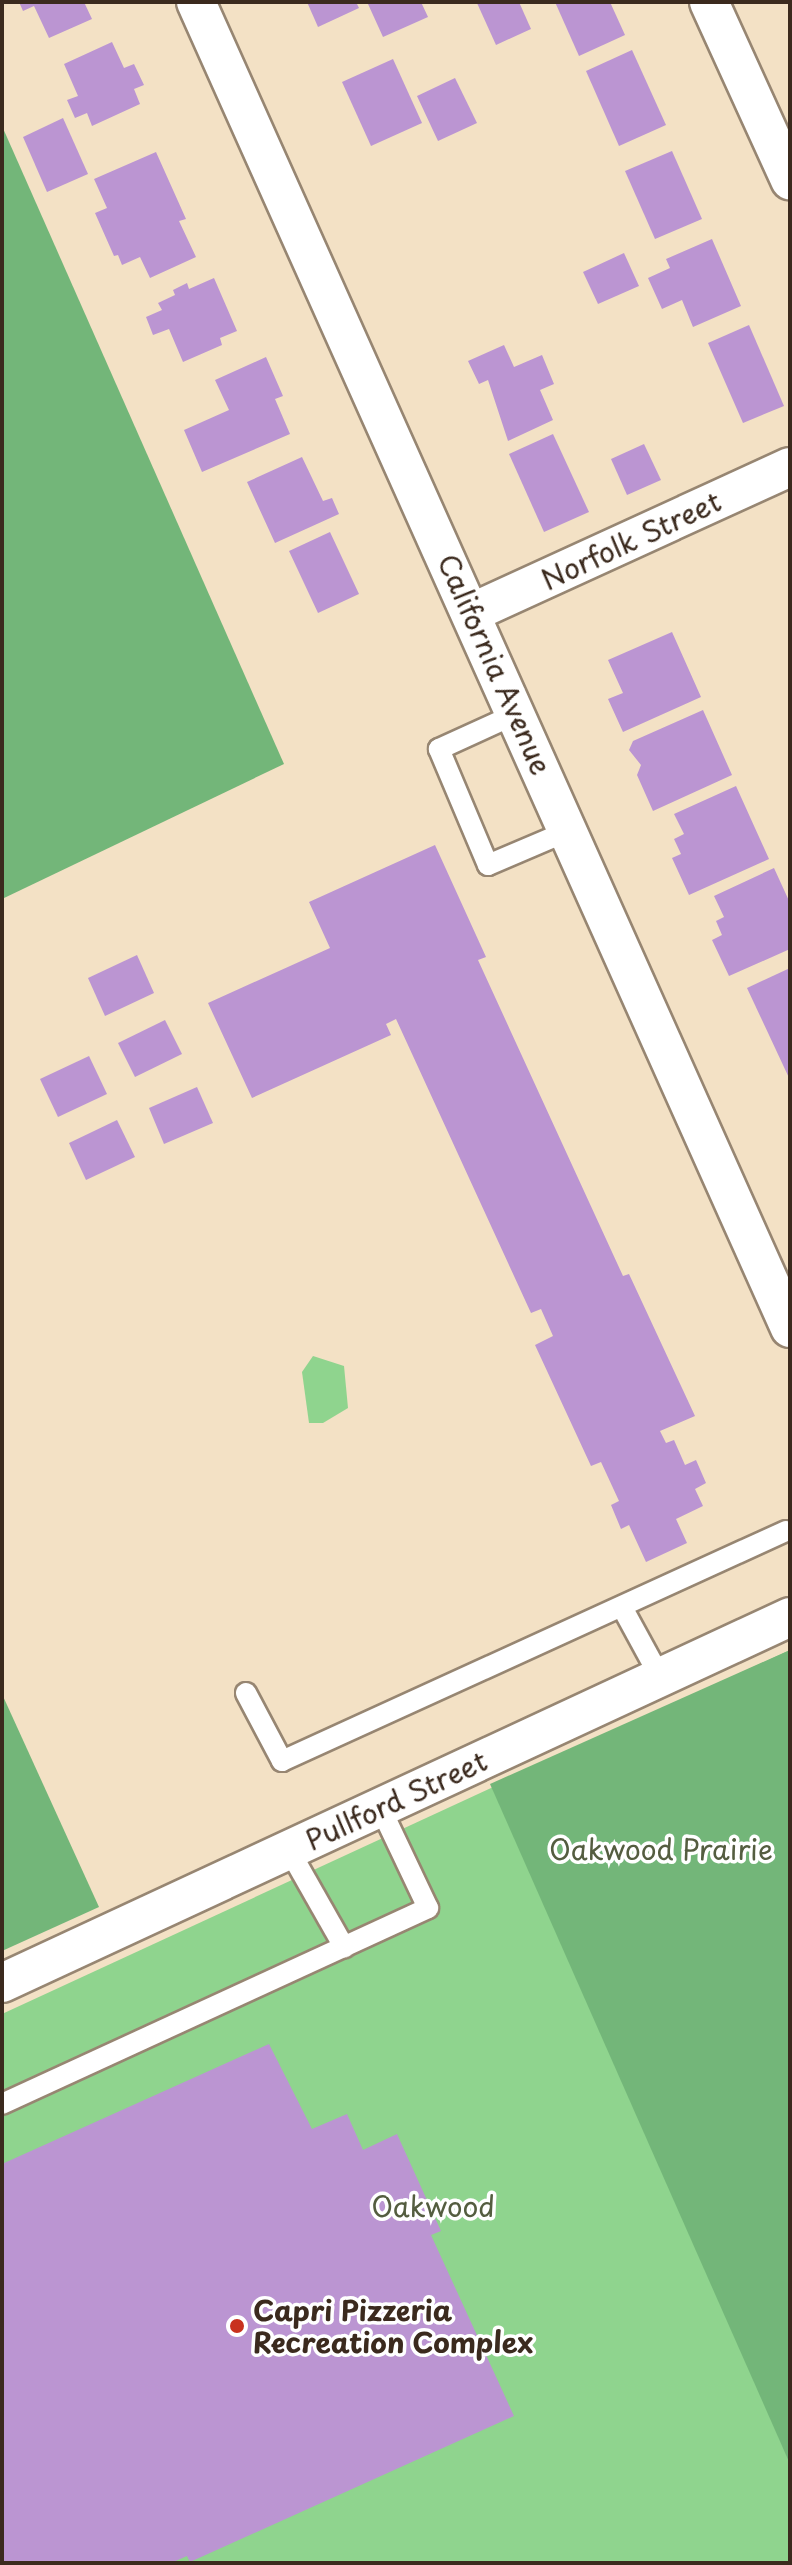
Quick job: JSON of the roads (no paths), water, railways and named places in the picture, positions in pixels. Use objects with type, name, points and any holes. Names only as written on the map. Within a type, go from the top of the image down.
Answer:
[{"type":"street","name":"California Avenue","points":[[196,2],[518,713],[790,1328]]},
{"type":"street","points":[[709,2],[790,180]]},
{"type":"street","name":"Norfolk Street","points":[[471,613],[790,467]]},
{"type":"street","name":"Pullford Street","points":[[2,1983],[790,1617]]},
{"type":"lane","points":[[518,713],[439,749],[488,865],[570,830]]},
{"type":"lane","points":[[246,1693],[282,1761],[623,1609],[786,1531]]},
{"type":"lane","points":[[623,1609],[660,1677]]},
{"type":"lane","points":[[2,2104],[428,1908],[380,1807]]},
{"type":"lane","points":[[289,1850],[344,1947]]},
{"type":"place","name":"Capri Pizzeria Recreation Complex","points":[[237,2326]]},
{"type":"park label","name":"Oakwood Prairie","points":[[661,1849]]},
{"type":"park label","name":"Oakwood","points":[[433,2206]]}]
